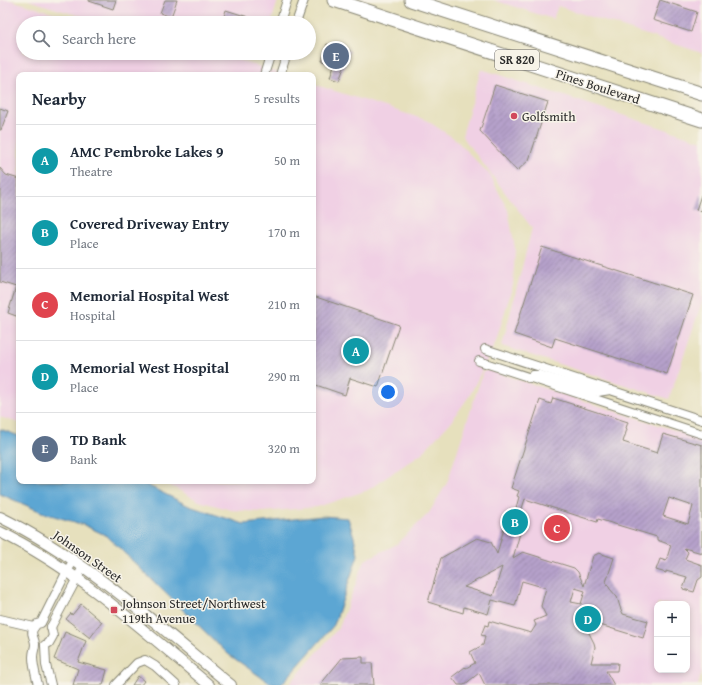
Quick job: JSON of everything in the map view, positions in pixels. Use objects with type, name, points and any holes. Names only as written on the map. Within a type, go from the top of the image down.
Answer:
[{"type":"highway","name":"Pines Boulevard","points":[[334,0],[702,120]]},
{"type":"highway","name":"Pines Boulevard","points":[[411,0],[702,94]]},
{"type":"street","points":[[282,16],[287,0]]},
{"type":"street","points":[[298,16],[304,0]]},
{"type":"street","points":[[265,72],[269,60]]},
{"type":"street","points":[[281,72],[285,60]]},
{"type":"street","points":[[485,348],[702,420]]},
{"type":"street","points":[[478,361],[528,378],[598,392],[610,390]]},
{"type":"street","points":[[551,382],[702,434]]},
{"type":"street","name":"Johnson Street","points":[[0,517],[22,528],[74,560],[110,586],[231,685]]},
{"type":"street","name":"Johnson Street","points":[[0,532],[45,557],[97,593],[209,685]]},
{"type":"street","points":[[38,685],[33,656],[35,643],[32,635],[74,560]]},
{"type":"street","points":[[52,685],[46,665],[46,645],[53,636],[51,627],[83,567]]},
{"type":"street","points":[[0,619],[51,627]]},
{"type":"street","points":[[35,643],[46,645]]},
{"type":"street","points":[[116,685],[137,663],[145,660],[155,666],[176,685]]},
{"type":"shaded area","points":[[0,0],[10,0],[65,16],[16,16],[16,60],[239,60],[276,72],[16,72],[16,422],[0,417]]},
{"type":"shaded area","points":[[28,0],[278,0],[273,16],[82,16]]},
{"type":"shaded area","points":[[493,0],[702,0],[702,53],[558,6],[553,19]]},
{"type":"shaded area","points":[[481,69],[702,141],[702,302],[669,399],[502,346],[532,228],[462,136]]},
{"type":"shaded area","points":[[316,85],[426,120],[455,139],[490,175],[508,210],[515,248],[513,285],[496,341],[470,395],[450,423],[422,453],[368,490],[317,507],[263,512],[231,510],[199,501],[168,484],[316,484]]},
{"type":"shaded area","points":[[488,370],[702,439],[702,671],[698,685],[289,685],[339,627],[365,560],[397,544],[429,513],[447,483],[483,372]]},
{"type":"water","points":[[0,429],[16,435],[16,484],[145,484],[189,506],[244,524],[323,516],[348,518],[358,555],[334,625],[281,685],[271,684],[228,654],[107,536],[84,525],[44,513],[0,494]]},
{"type":"building","points":[[89,0],[116,0],[113,9]]},
{"type":"building","points":[[165,0],[177,0],[171,16],[160,13]]},
{"type":"building","points":[[660,0],[697,12],[691,32],[653,20]]},
{"type":"building","points":[[226,10],[245,16],[224,16]]},
{"type":"building","points":[[327,44],[350,51],[339,81],[330,78],[334,65],[322,61]]},
{"type":"building","name":"Golfsmith","points":[[495,85],[548,102],[529,160],[517,171],[480,131]]},
{"type":"building","points":[[0,108],[8,111],[1,130],[0,130]]},
{"type":"building","points":[[0,168],[6,175],[16,178],[16,287],[0,282]]},
{"type":"building","points":[[702,195],[702,212],[696,210]]},
{"type":"building","points":[[542,247],[693,295],[667,374],[555,338],[552,347],[514,334]]},
{"type":"building","points":[[16,287],[16,316],[8,313]]},
{"type":"building","points":[[316,297],[399,325],[378,387],[350,378],[345,395],[316,385]]},
{"type":"building","points":[[553,398],[628,422],[623,442],[657,453],[663,434],[702,445],[702,553],[684,548],[688,552],[685,559],[702,565],[702,577],[698,580],[694,592],[683,589],[687,577],[666,571],[666,573],[656,570],[660,559],[666,561],[671,545],[657,540],[657,537],[598,519],[597,522],[525,499],[517,524],[522,526],[513,558],[523,552],[574,568],[578,572],[584,586],[593,556],[599,553],[614,558],[606,582],[617,597],[623,614],[648,621],[643,638],[590,622],[588,631],[595,647],[591,663],[618,663],[617,671],[606,671],[614,685],[485,685],[479,673],[464,685],[458,685],[452,677],[465,667],[466,668],[475,663],[470,652],[483,645],[485,636],[481,635],[485,625],[488,626],[489,621],[531,633],[536,625],[534,621],[546,616],[541,606],[546,588],[522,581],[515,606],[492,600],[488,614],[464,607],[463,613],[428,602],[441,558],[477,538],[491,542],[497,554],[506,521],[512,523],[519,497],[517,496],[519,491],[511,488],[540,400],[551,404]],"holes":[[[669,498],[693,506],[688,524],[663,516]],[[502,567],[493,596],[464,587]],[[575,588],[585,591],[581,604],[571,602]]]},
{"type":"building","points":[[81,604],[102,622],[90,638],[66,619],[71,613],[72,615]]},
{"type":"building","points":[[65,632],[86,641],[78,662],[107,670],[103,685],[73,685],[78,669],[54,659]]},
{"type":"building","points":[[363,657],[363,663],[372,663],[374,685],[320,685],[342,658]]},
{"type":"building","points":[[138,676],[144,681],[141,685],[132,685]]},
{"type":"place","name":"TD Bank","points":[[336,56]]},
{"type":"place","name":"Golfsmith","points":[[514,116]]},
{"type":"place","name":"AMC Pembroke Lakes 9","points":[[356,351]]},
{"type":"place","name":"Covered Driveway Entry","points":[[515,522]]},
{"type":"place","name":"Memorial Hospital West","points":[[557,528]]},
{"type":"place","name":"Johnson Street/Northwest 119th Avenue","points":[[114,610]]},
{"type":"place","name":"Memorial West Hospital","points":[[588,619]]}]
